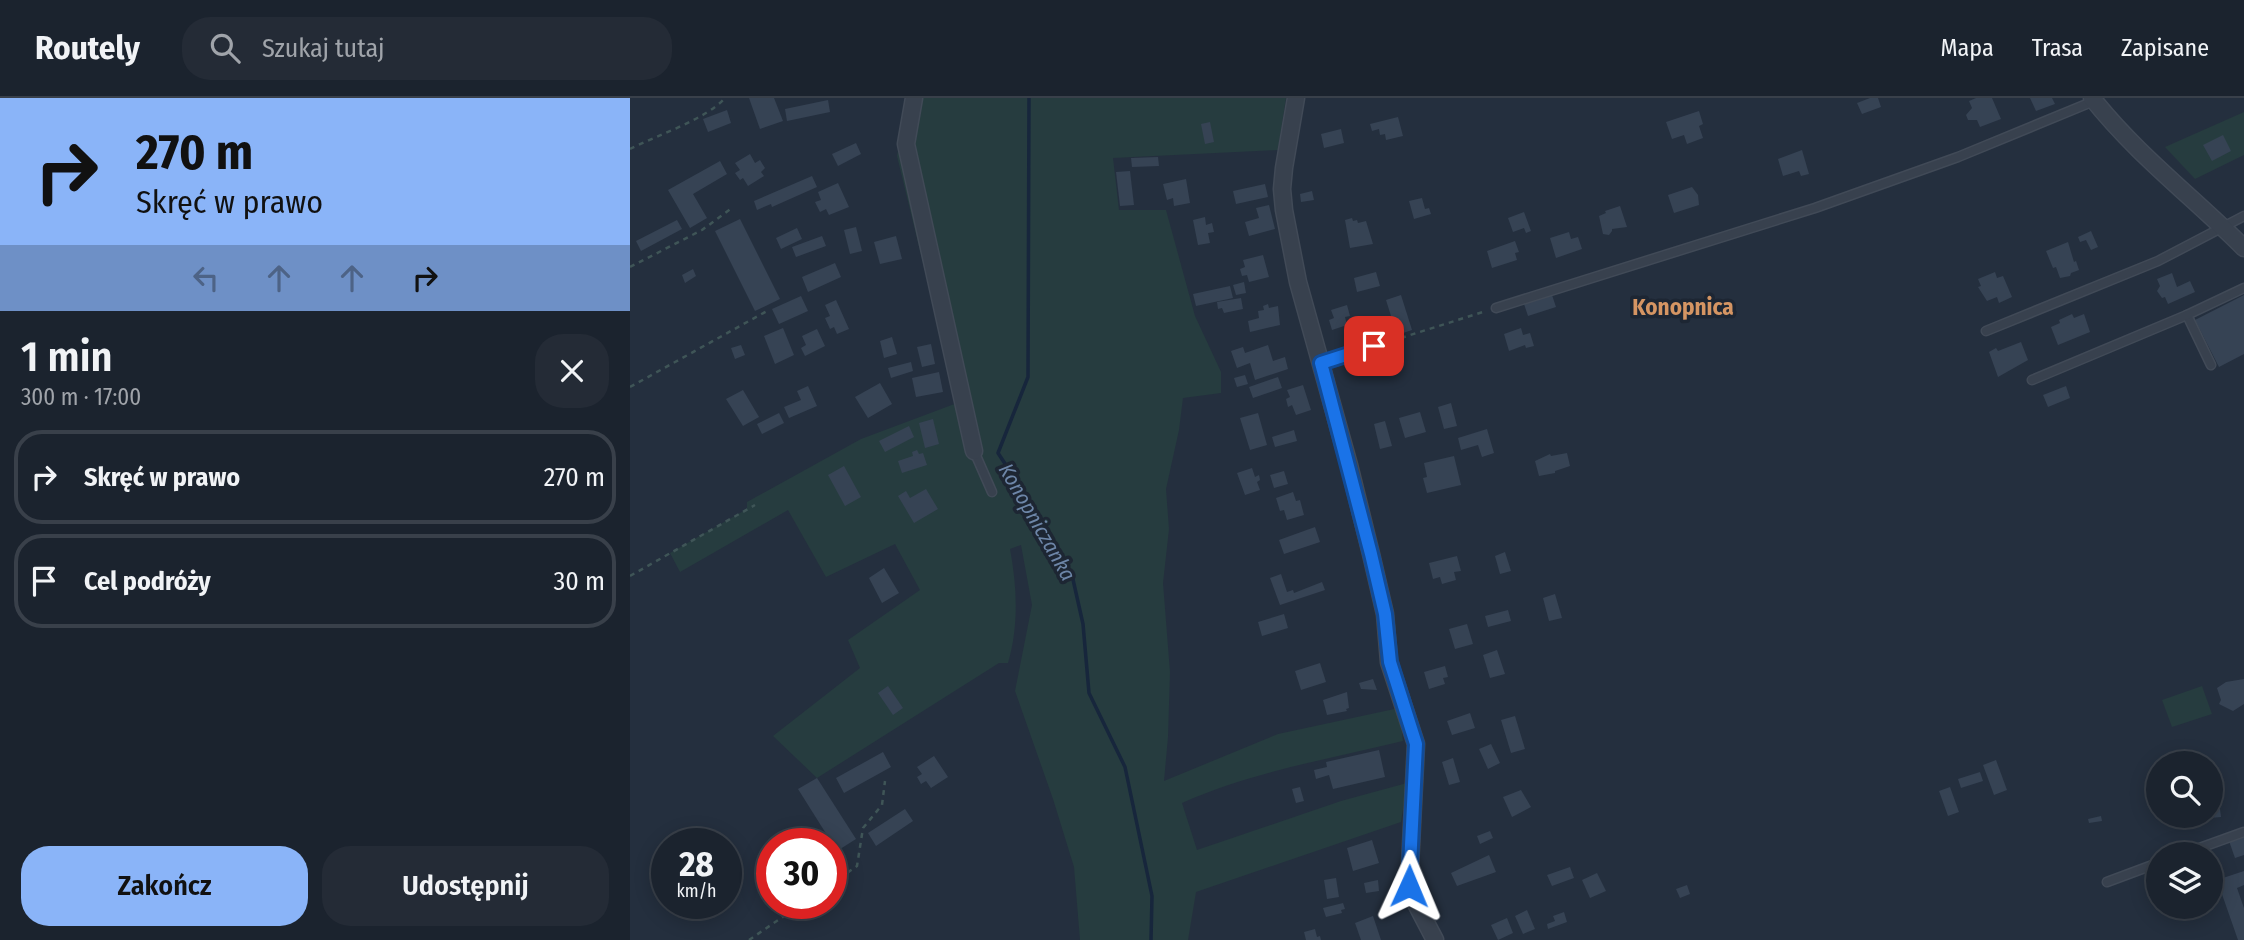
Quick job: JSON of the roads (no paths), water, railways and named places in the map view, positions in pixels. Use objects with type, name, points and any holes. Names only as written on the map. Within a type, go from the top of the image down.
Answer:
[{"type":"street","points":[[914,98],[906,144],[974,451]]},
{"type":"street","points":[[1296,98],[1284,168],[1284,210],[1298,282],[1371,554],[1385,614],[1390,662],[1416,744],[1409,886],[1435,940]]},
{"type":"street","points":[[2093,99],[2157,167],[2244,248]]},
{"type":"lane","points":[[1496,308],[1815,208],[1958,158],[2093,99]]},
{"type":"lane","points":[[1986,331],[2158,261],[2244,216]]},
{"type":"lane","points":[[2032,380],[2244,288]]},
{"type":"lane","points":[[2187,315],[2211,365]]},
{"type":"lane","points":[[1321,363],[1374,346]]},
{"type":"lane","points":[[974,451],[992,492]]},
{"type":"lane","points":[[2216,842],[2244,832]]},
{"type":"lane","points":[[2107,881],[2146,867]]},
{"type":"waterway","name":"Konopniczanka","points":[[1029,98],[1028,377],[998,453],[1040,517],[1072,575],[1083,624],[1089,693],[1125,767],[1152,896],[1151,940]]},
{"type":"district","name":"Konopnica","points":[[1683,307]]}]
